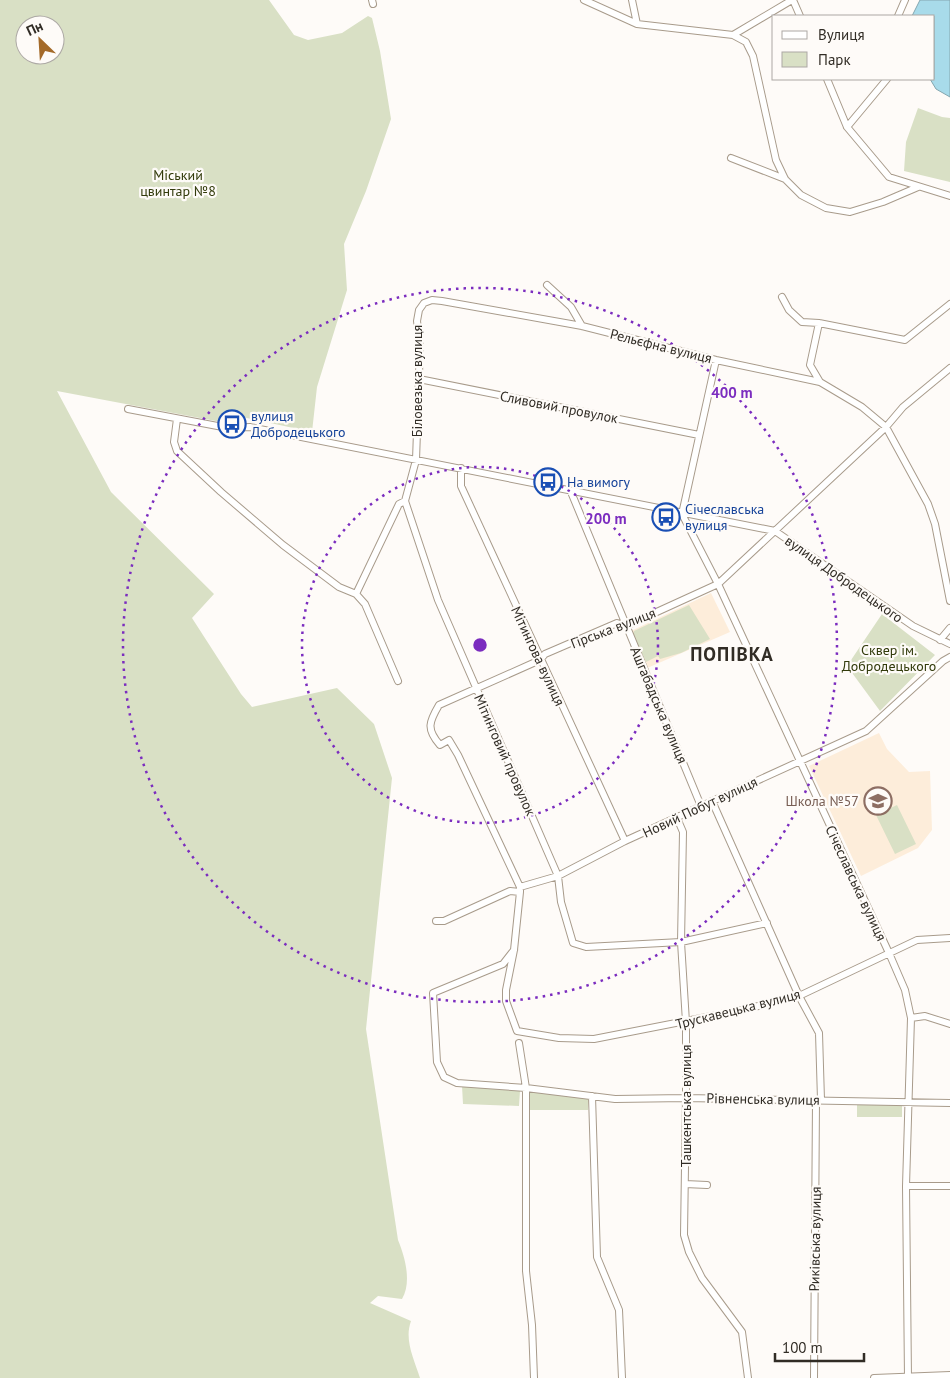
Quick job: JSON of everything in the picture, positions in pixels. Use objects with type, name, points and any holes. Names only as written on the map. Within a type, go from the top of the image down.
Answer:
[{"type":"street","points":[[584,0],[638,24],[733,35],[746,42],[753,56],[776,160],[785,179],[801,195],[826,208],[850,212],[883,202],[918,187]]},
{"type":"street","points":[[632,0],[638,24]]},
{"type":"street","points":[[733,35],[793,0],[800,15]]},
{"type":"street","points":[[898,15],[905,0]]},
{"type":"street","points":[[827,80],[847,126],[889,177],[950,196]]},
{"type":"street","points":[[847,126],[886,80]]},
{"type":"street","points":[[731,158],[785,179]]},
{"type":"street","points":[[547,285],[571,306],[582,326]]},
{"type":"street","points":[[782,297],[789,310],[802,322],[819,323],[905,340],[950,304]]},
{"type":"street","name":"Рельєфна вулиця","points":[[424,303],[432,300],[442,301],[582,326],[716,360],[820,382],[862,407],[886,427]]},
{"type":"street","name":"Біловезька вулиця","points":[[405,501],[416,460],[420,345],[417,321],[419,310],[424,303]]},
{"type":"street","points":[[819,323],[810,365],[820,382]]},
{"type":"street","points":[[682,514],[716,360]]},
{"type":"street","name":"Гірська вулиця","points":[[520,889],[458,755],[449,740],[440,745],[431,734],[430,727],[433,714],[439,704],[540,660],[545,654],[617,623],[626,626],[718,584],[886,427],[903,407],[950,368]]},
{"type":"street","name":"Сливовий провулок","points":[[419,379],[699,435]]},
{"type":"street","name":"вулиця Добродецького","points":[[128,408],[228,428],[250,427],[682,514],[776,531],[913,626],[950,644]]},
{"type":"street","points":[[177,419],[174,442],[178,451],[221,492],[283,545],[339,587],[356,594],[365,604],[398,681]]},
{"type":"street","points":[[886,427],[928,504],[935,524],[950,601]]},
{"type":"street","name":"Мітингова вулиця","points":[[460,468],[461,486],[624,841]]},
{"type":"street","name":"Ашгабадська вулиця","points":[[571,492],[701,806]]},
{"type":"street","points":[[356,594],[400,504],[405,501]]},
{"type":"street","name":"Мітинговий провулок","points":[[405,501],[438,600],[454,633],[476,689],[558,876],[561,902],[573,943],[578,946],[681,942]]},
{"type":"street","name":"Січеславська вулиця","points":[[682,514],[718,584],[905,990],[911,1018],[906,1186],[908,1378]]},
{"type":"street","points":[[940,640],[950,628]]},
{"type":"street","name":"Новий Побут вулиця","points":[[436,921],[444,922],[510,891],[558,876],[624,841],[873,726],[943,660],[950,657]]},
{"type":"street","points":[[712,802],[799,996],[819,1033],[819,1100]]},
{"type":"street","name":"Ташкентська вулиця","points":[[677,818],[683,832],[681,942],[686,1022],[684,1234],[689,1252],[702,1278],[742,1332],[748,1378]]},
{"type":"street","points":[[514,950],[520,889]]},
{"type":"street","points":[[681,942],[767,923]]},
{"type":"street","name":"Трускавецька вулиця","points":[[514,950],[506,1000],[516,1031],[559,1038],[594,1039],[686,1022],[799,996],[917,940],[950,938]]},
{"type":"street","name":"Рівненська вулиця","points":[[514,950],[503,964],[433,993],[437,1062],[444,1077],[457,1082],[615,1099],[686,1098],[950,1103]]},
{"type":"street","points":[[911,1018],[925,1016],[950,1024]]},
{"type":"street","points":[[519,1044],[526,1088],[526,1271],[532,1325],[534,1378]]},
{"type":"street","points":[[592,1096],[597,1257],[618,1310],[622,1378]]},
{"type":"street","name":"Риківська вулиця","points":[[814,1378],[819,1100]]},
{"type":"street","points":[[685,1184],[707,1185]]},
{"type":"street","points":[[906,1186],[950,1186]]},
{"type":"street","points":[[874,1378],[950,1375]]},
{"type":"shaded area","points":[[711,593],[730,632],[645,669],[631,631]]},
{"type":"shaded area","name":"Школа №57","points":[[879,733],[887,749],[909,772],[930,771],[932,830],[918,848],[861,876],[809,766]]},
{"type":"green space","name":"Міський цвинтар №8","points":[[0,0],[269,0],[294,35],[308,40],[342,33],[368,16],[372,18],[380,51],[391,119],[366,191],[344,244],[347,290],[317,387],[312,432],[233,415],[226,416],[225,421],[221,422],[57,391],[111,492],[214,594],[192,618],[241,694],[252,707],[337,688],[374,724],[392,778],[366,1029],[398,1240],[405,1262],[407,1285],[402,1299],[378,1296],[370,1303],[411,1321],[409,1342],[420,1378],[0,1378]]},
{"type":"green space","points":[[918,108],[950,118],[950,182],[904,171],[906,142]]},
{"type":"green space","points":[[689,605],[710,639],[681,653],[660,659],[658,656],[646,662],[633,635],[634,631]]},
{"type":"green space","name":"Сквер ім. Добродецького","points":[[882,614],[935,655],[880,711],[847,666]]},
{"type":"green space","points":[[897,805],[916,844],[895,854],[876,815]]},
{"type":"green space","points":[[462,1086],[520,1091],[519,1106],[463,1104]]},
{"type":"green space","points":[[529,1091],[589,1098],[588,1110],[529,1110]]},
{"type":"green space","points":[[857,1103],[902,1103],[902,1117],[857,1117]]},
{"type":"water","points":[[920,0],[950,0],[950,97],[936,89],[931,80],[935,80],[935,15],[912,15]]},
{"type":"place","name":"вулиця Добродецького","points":[[232,424]]},
{"type":"place","name":"На вимогу","points":[[548,482]]},
{"type":"place","name":"Січеславська вулиця","points":[[666,517]]},
{"type":"place","name":"Школа №57","points":[[878,801]]},
{"type":"district","name":"ПОПІВКА","points":[[732,654]]}]
